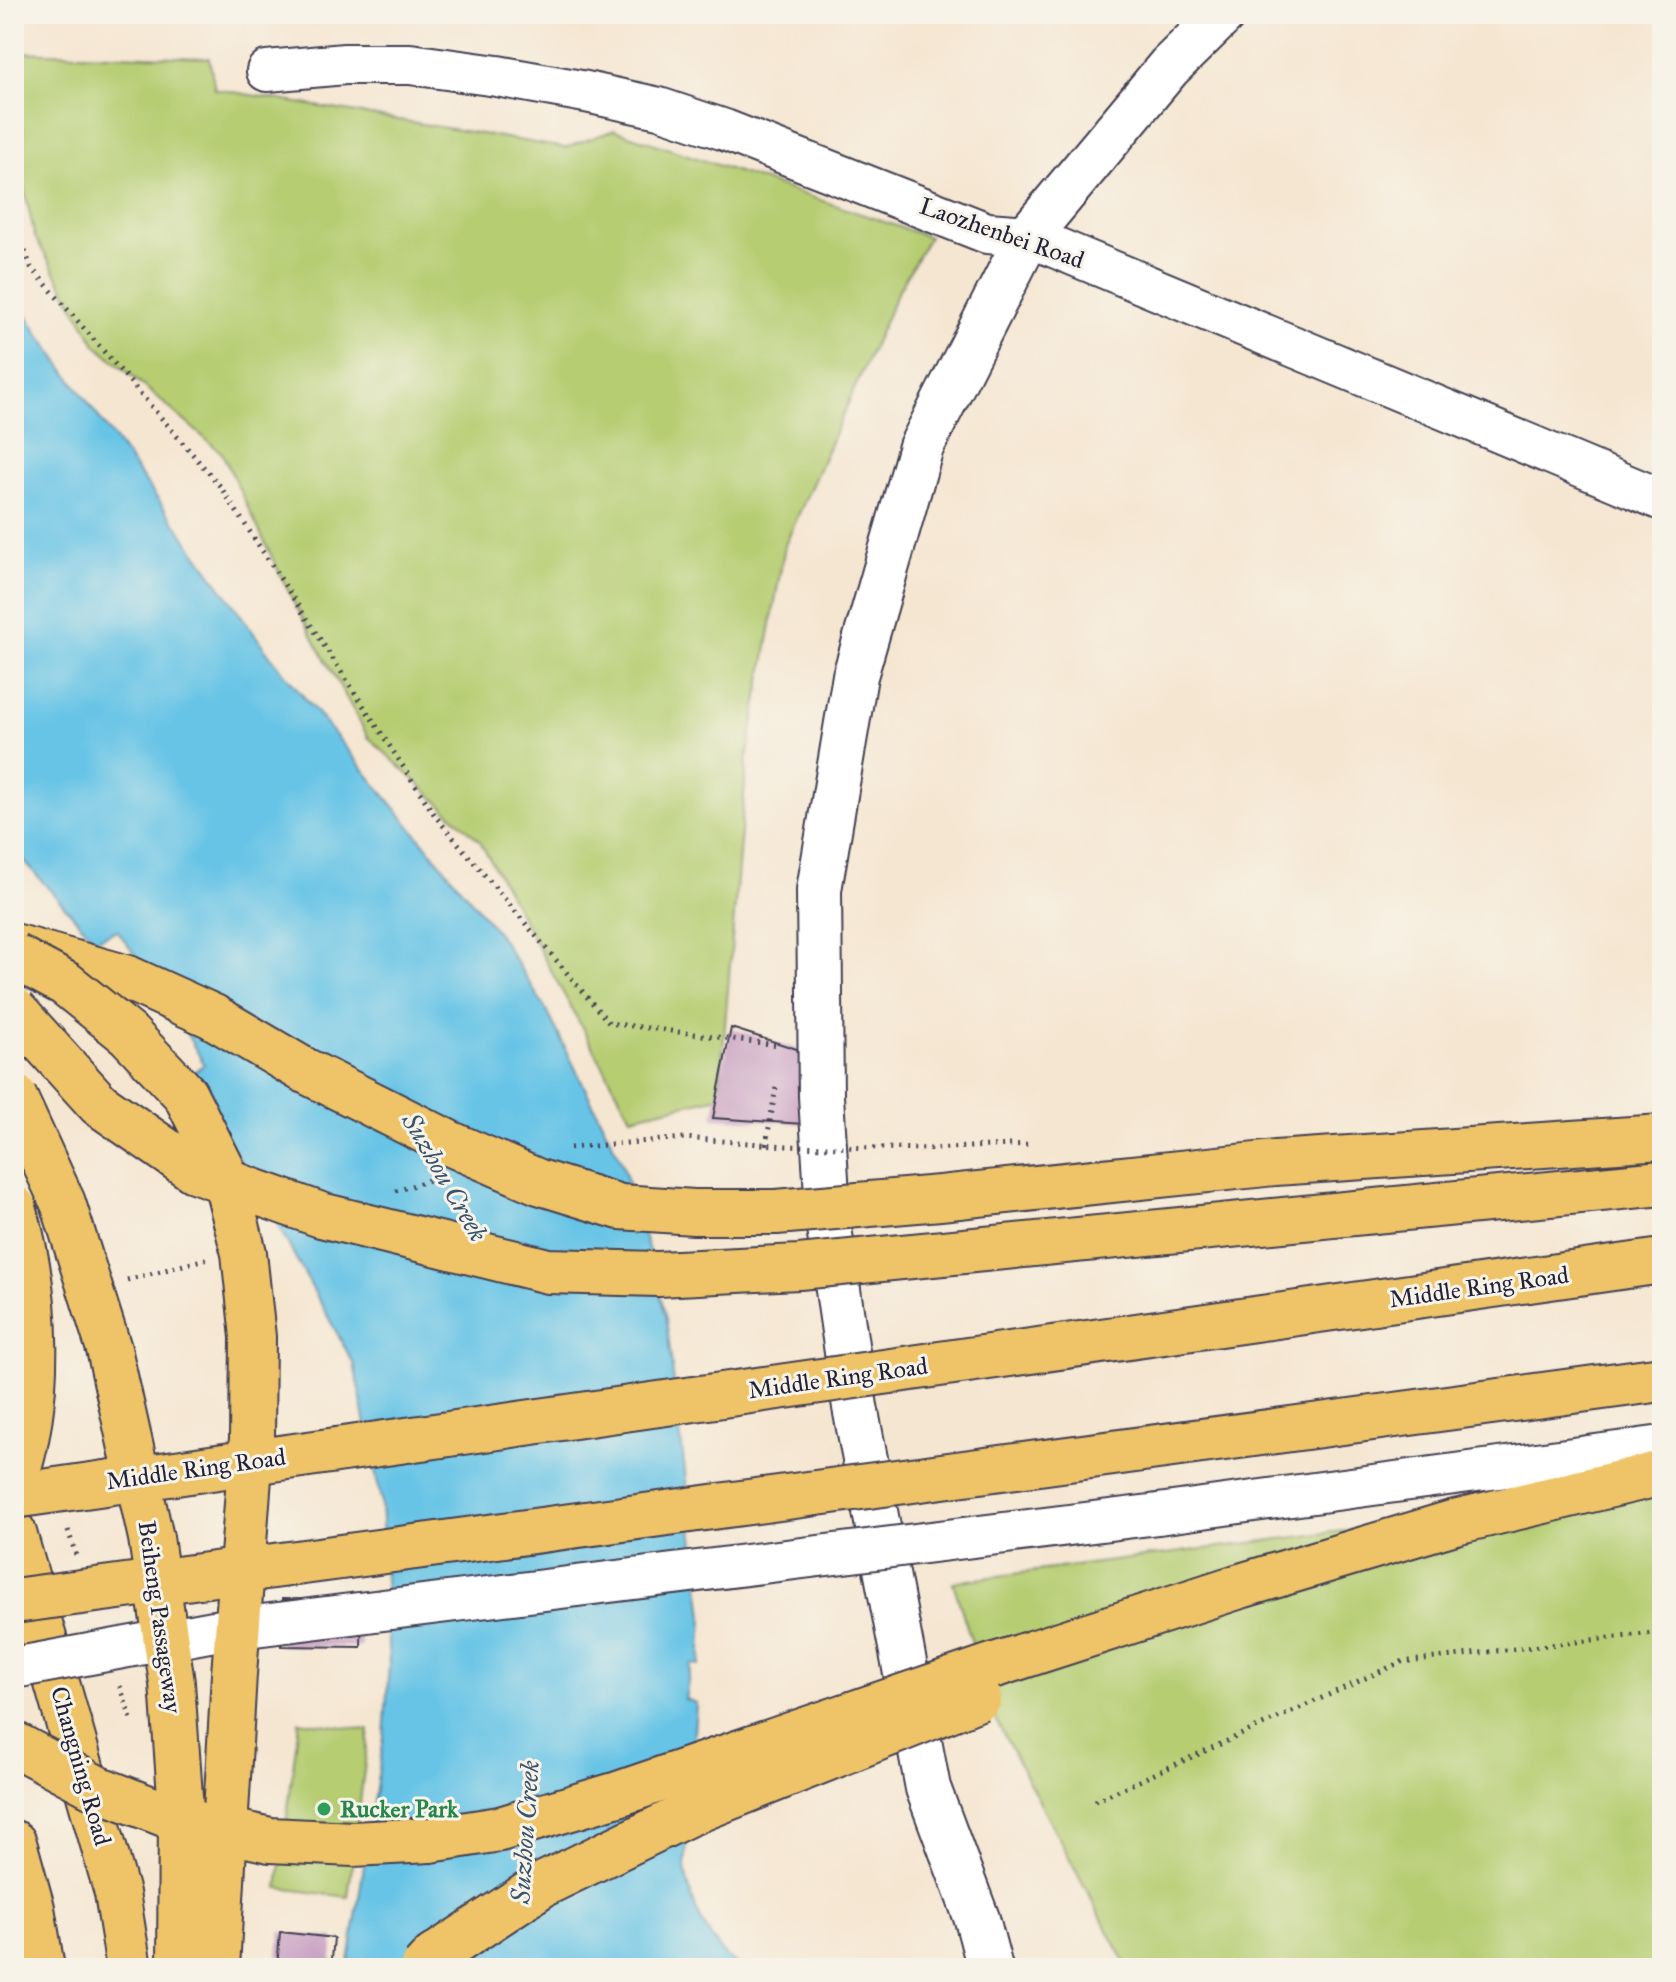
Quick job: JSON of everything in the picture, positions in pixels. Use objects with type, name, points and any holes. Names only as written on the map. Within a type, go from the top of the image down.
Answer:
[{"type":"main road","points":[[14,946],[128,978],[212,1016],[302,1069],[449,1143],[539,1182],[620,1207],[694,1212],[776,1212],[1275,1163],[1662,1137]]},
{"type":"main road","points":[[14,956],[66,984],[128,1034],[185,1094],[223,1170],[244,1253],[253,1337],[252,1438],[233,1689],[217,1968]]},
{"type":"main road","points":[[14,1010],[99,1104],[194,1170],[321,1215],[548,1271],[658,1274],[799,1267],[1662,1183]]},
{"type":"main road","name":"Beiheng Passageway","points":[[14,1096],[63,1203],[109,1349],[151,1538],[172,1683],[181,1810],[180,1968]]},
{"type":"main road","points":[[14,1208],[24,1245],[35,1355],[25,1453],[14,1485]]},
{"type":"main road","name":"Middle Ring Road","points":[[14,1496],[1662,1261]]},
{"type":"main road","points":[[14,1623],[145,1585],[1662,1379]]},
{"type":"main road","points":[[14,1744],[97,1788],[180,1820],[270,1840],[353,1844],[430,1840],[500,1829],[618,1794],[989,1667],[1237,1587],[1455,1522],[1662,1473]]},
{"type":"main road","points":[[14,1475],[128,1479]]},
{"type":"main road","points":[[18,1567],[145,1585]]},
{"type":"main road","name":"Changning Road","points":[[18,1567],[117,1893],[129,1968]]},
{"type":"main road","points":[[423,1968],[433,1957],[542,1885],[688,1814],[920,1723],[1237,1587]]},
{"type":"main road","points":[[14,1843],[32,1908],[42,1968]]},
{"type":"street","points":[[990,1968],[977,1919],[928,1788],[858,1422],[831,1243],[820,1051],[819,890],[855,676],[921,447],[1028,236],[1169,67],[1223,14]]},
{"type":"street","name":"Laozhenbei Road","points":[[267,71],[345,64],[410,64],[497,76],[659,108],[725,130],[987,233],[1028,236],[1662,500]]},
{"type":"street","points":[[14,1668],[214,1631],[1158,1514],[1662,1446]]},
{"type":"path","points":[[14,221],[31,267],[220,486],[436,817],[609,1023],[820,1051]]},
{"type":"path","points":[[1095,1801],[1401,1662],[1662,1632]]},
{"type":"green space","points":[[14,52],[209,58],[215,89],[565,148],[614,130],[929,237],[897,293],[785,545],[747,759],[719,1097],[631,1117],[480,841],[368,737],[294,603],[222,453],[96,345],[35,237],[14,144]]},
{"type":"green space","points":[[1662,1489],[1662,1968],[1128,1968],[997,1722],[953,1582]]},
{"type":"green space","name":"Rucker Park","points":[[299,1721],[369,1730],[348,1897],[278,1888]]},
{"type":"water","name":"Suzhou Creek","points":[[14,295],[271,657],[498,933],[547,1011],[622,1163],[655,1271],[666,1319],[703,1616],[700,1665],[691,1664],[685,1699],[696,1703],[685,1868],[697,1910],[710,1936],[740,1968],[348,1968],[384,1737],[389,1664],[381,1500],[354,1364],[260,1193],[190,1076],[204,1064],[165,996],[117,930],[95,940],[14,850]]},
{"type":"building","points":[[731,1028],[803,1051],[804,1124],[713,1118]]},
{"type":"building","points":[[282,1599],[362,1600],[361,1647],[281,1646]]},
{"type":"building","points":[[280,1932],[334,1938],[331,1968],[277,1968]]},
{"type":"place","name":"Rucker Park","points":[[324,1809]]}]
